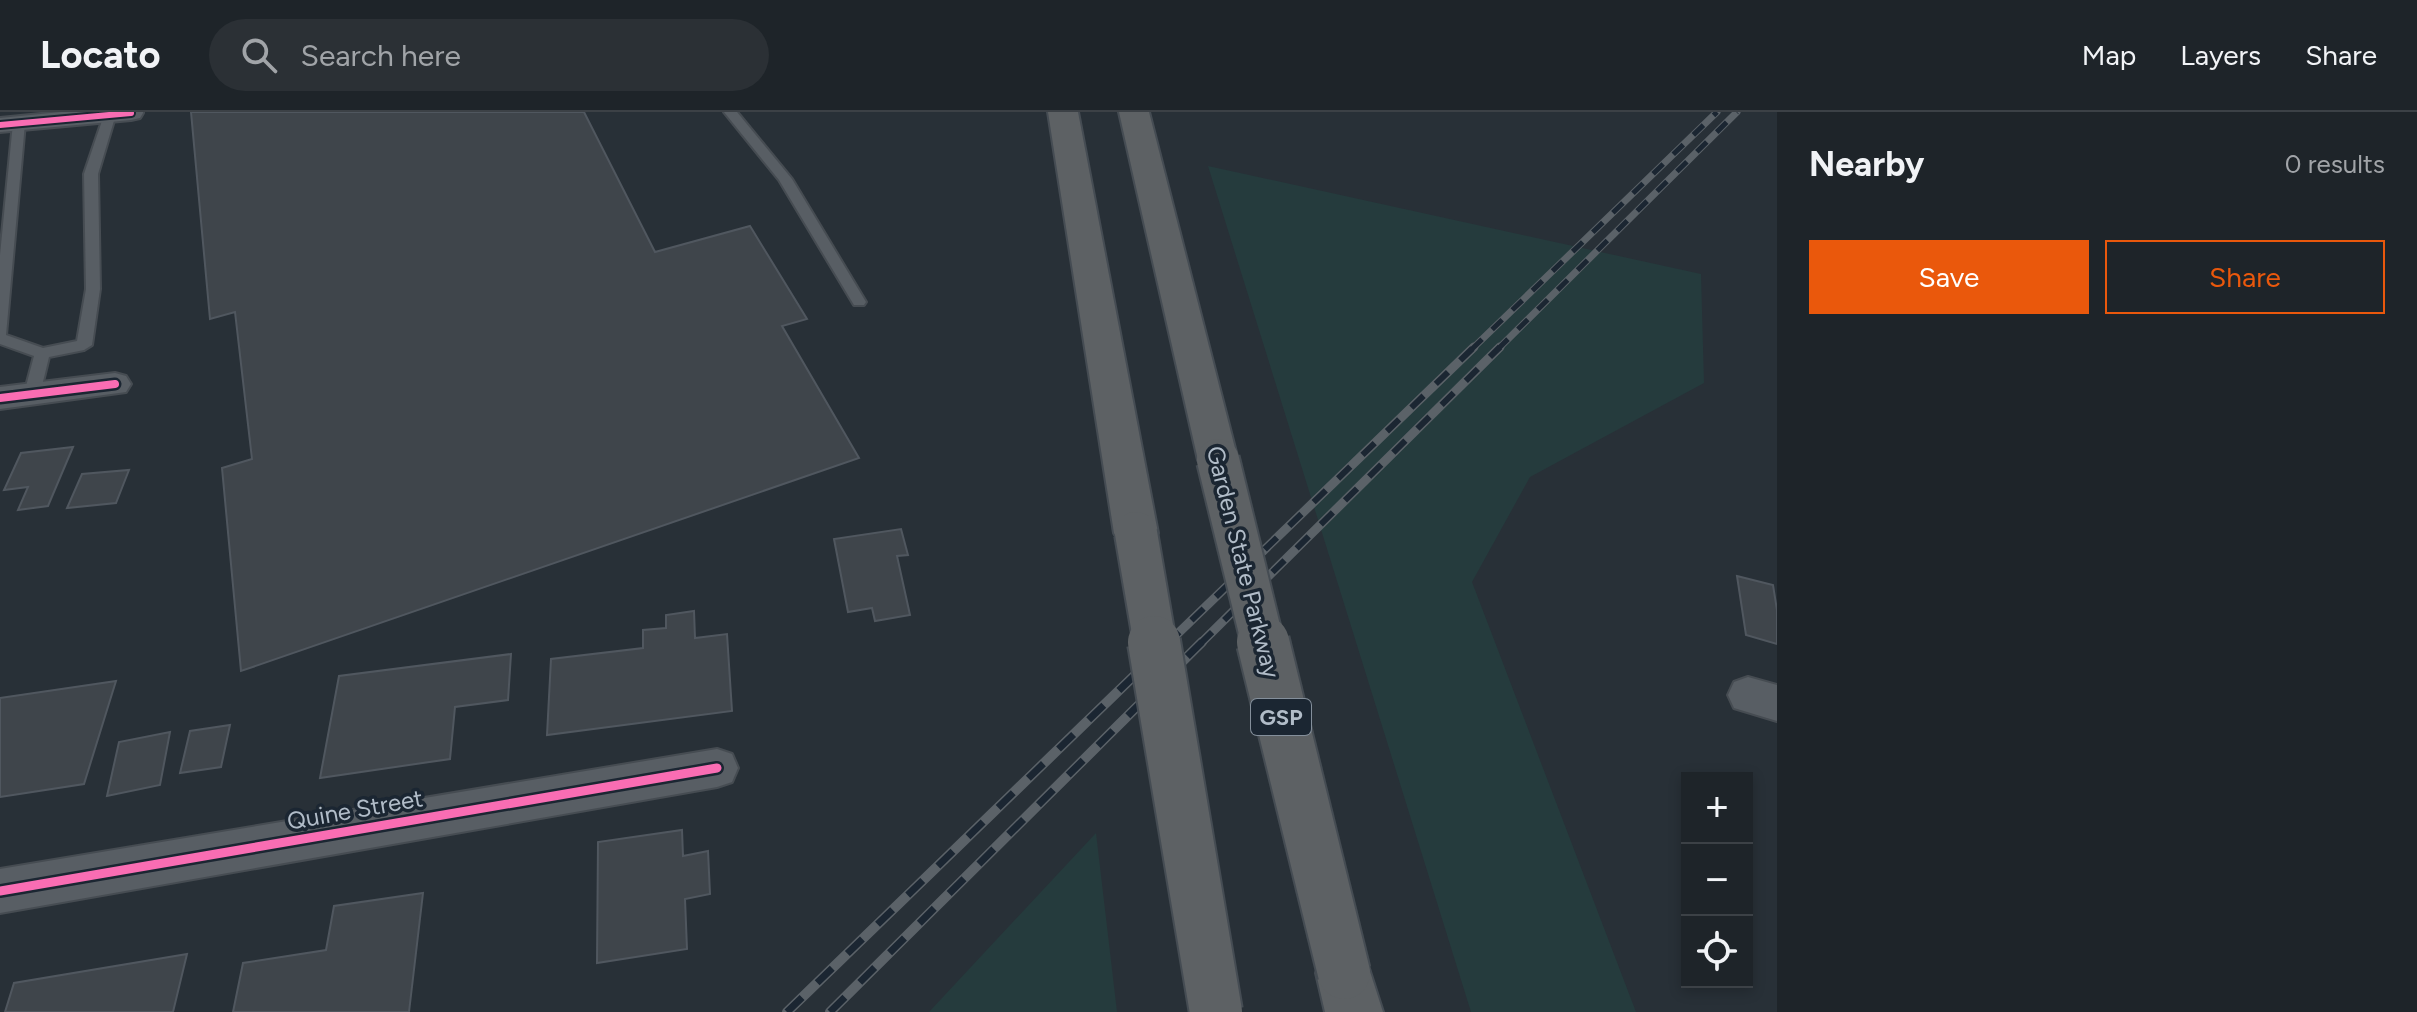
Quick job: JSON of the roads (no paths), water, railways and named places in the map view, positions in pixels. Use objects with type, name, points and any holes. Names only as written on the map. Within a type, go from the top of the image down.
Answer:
[{"type":"highway","points":[[1063,112],[1216,1012]]},
{"type":"highway","name":"Garden State Parkway","points":[[1134,112],[1349,993]]},
{"type":"street","points":[[10,124],[63,115],[124,113]]},
{"type":"street","points":[[0,398],[115,384]]},
{"type":"street","name":"Quine Street","points":[[0,891],[717,768]]},
{"type":"lane","points":[[730,112],[763,144],[859,302]]},
{"type":"lane","points":[[10,124],[0,335],[42,353],[84,345],[93,289],[91,174],[124,113]]},
{"type":"lane","points":[[32,394],[42,353]]},
{"type":"railway","points":[[1472,349],[1717,112]]},
{"type":"railway","points":[[1498,349],[1737,112]]},
{"type":"railway","points":[[1167,644],[1474,347]]},
{"type":"railway","points":[[1200,644],[1500,347]]},
{"type":"railway","points":[[787,1012],[1169,642]]},
{"type":"railway","points":[[830,1012],[1202,642]]}]
